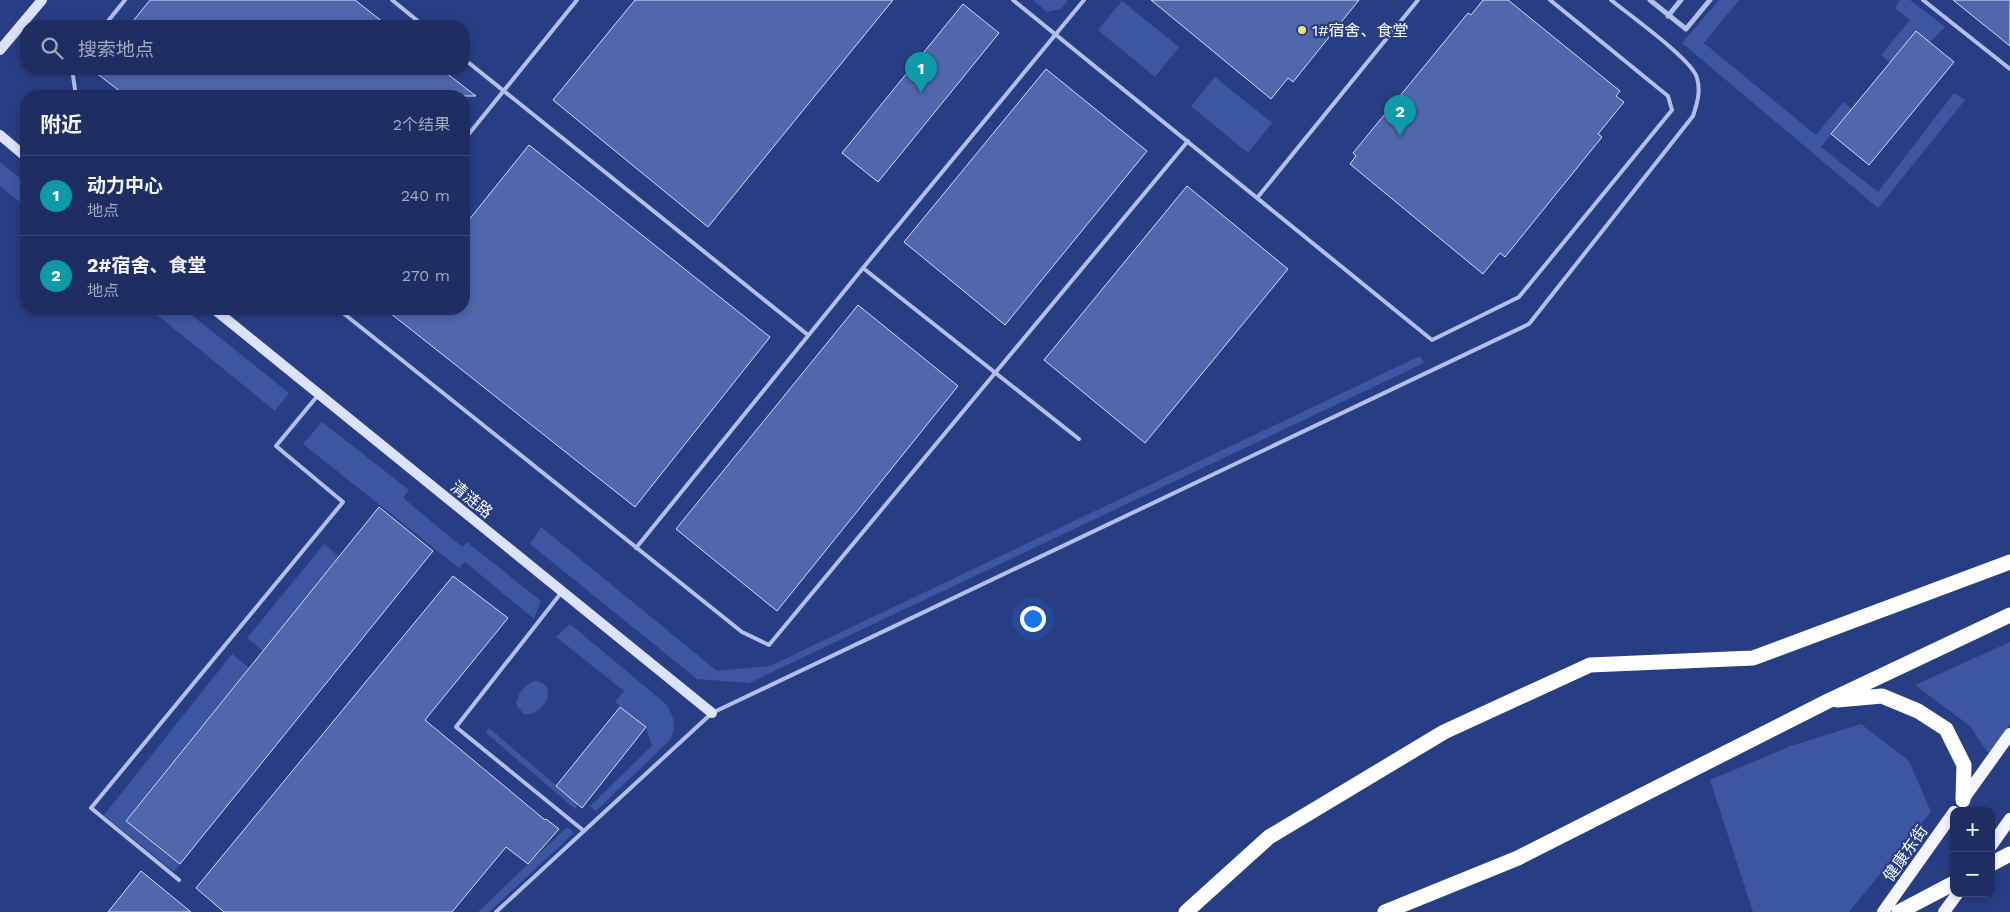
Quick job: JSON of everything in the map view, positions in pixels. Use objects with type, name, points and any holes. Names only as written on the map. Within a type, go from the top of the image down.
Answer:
[{"type":"highway","points":[[1186,912],[1278,832],[1444,732],[1590,665],[1752,658],[2010,562]]},
{"type":"highway","points":[[1384,912],[1518,858],[1828,701],[2010,615]]},
{"type":"highway","points":[[1828,701],[1882,696],[1918,711],[1946,729],[1964,765],[1957,807]]},
{"type":"highway","points":[[1995,862],[2010,854]]},
{"type":"highway","points":[[1898,912],[1950,886]]},
{"type":"main road","name":"健康东街","points":[[1958,807],[2010,734]]},
{"type":"main road","name":"健康东街","points":[[1883,912],[1950,818]]},
{"type":"main road","points":[[1995,841],[2010,820]]},
{"type":"main road","points":[[1944,912],[1955,897]]},
{"type":"street","points":[[25,20],[42,0]]},
{"type":"street","points":[[1650,0],[1686,29],[1710,0]]},
{"type":"street","points":[[1668,16],[1681,0]]},
{"type":"street","points":[[0,50],[20,26]]},
{"type":"street","points":[[0,135],[20,152]]},
{"type":"street","name":"清涟路","points":[[221,315],[712,713]]},
{"type":"lane","points":[[109,20],[125,0]]},
{"type":"lane","points":[[392,0],[417,20]]},
{"type":"lane","points":[[470,132],[577,0]]},
{"type":"lane","points":[[1013,0],[1432,340],[1519,297],[1672,110],[1668,96],[1550,0]]},
{"type":"lane","points":[[636,548],[808,335],[1084,0]]},
{"type":"lane","points":[[1257,198],[1418,0]]},
{"type":"lane","points":[[496,912],[712,713],[1529,324],[1693,116],[1698,99],[1697,77],[1685,60],[1611,0]]},
{"type":"lane","points":[[1923,0],[2010,69]]},
{"type":"lane","points":[[470,64],[808,335]]},
{"type":"lane","points":[[73,75],[75,90]]},
{"type":"lane","points":[[345,315],[742,632],[769,645],[1188,141]]},
{"type":"lane","points":[[863,268],[1079,439]]},
{"type":"lane","points":[[179,880],[91,808],[344,502],[276,446],[319,394]]},
{"type":"lane","points":[[563,592],[456,727],[584,831]]},
{"type":"shaded area","points":[[1033,0],[1068,0],[1061,9],[1047,12]]},
{"type":"shaded area","points":[[1719,0],[1739,0],[1704,43],[1816,135],[1843,102],[1852,109],[1821,147],[1878,192],[1954,93],[1965,100],[1878,208],[1682,43]]},
{"type":"shaded area","points":[[1900,0],[1910,0],[1945,27],[1930,42],[1916,31],[1891,63],[1881,55],[1910,20],[1895,8]]},
{"type":"shaded area","points":[[1122,1],[1179,47],[1155,77],[1098,30]]},
{"type":"shaded area","points":[[1215,77],[1272,123],[1248,153],[1191,106]]},
{"type":"shaded area","points":[[0,162],[20,178],[20,202],[0,186]]},
{"type":"shaded area","points":[[157,315],[192,315],[289,393],[275,411]]},
{"type":"shaded area","points":[[1420,356],[1424,363],[749,683],[697,679],[530,544],[541,527],[717,671],[770,666]]},
{"type":"shaded area","points":[[322,422],[409,490],[403,498],[462,547],[467,542],[541,601],[534,619],[465,562],[459,568],[303,444]]},
{"type":"shaded area","points":[[324,544],[340,557],[263,651],[247,638]]},
{"type":"shaded area","points":[[570,624],[667,705],[674,722],[670,740],[596,811],[590,806],[652,746],[646,727],[615,702],[624,691],[556,637]]},
{"type":"shaded area","points":[[2010,642],[2010,724],[1990,756],[1970,726],[1915,685]]},
{"type":"shaded area","points":[[232,654],[249,668],[126,820],[180,864],[174,872],[104,815]]},
{"type":"shaded area","points":[[534,681],[542,683],[546,687],[547,699],[538,710],[523,714],[516,704],[518,696],[527,685]]},
{"type":"shaded area","points":[[1861,724],[1909,761],[1931,812],[1849,912],[1753,912],[1710,780],[1791,746]]},
{"type":"shaded area","points":[[489,728],[578,804],[575,809],[486,733]]},
{"type":"shaded area","points":[[567,827],[574,833],[489,912],[478,912]]},
{"type":"building","points":[[150,0],[355,0],[380,20],[134,20]]},
{"type":"building","points":[[635,0],[893,0],[708,227],[553,100]]},
{"type":"building","points":[[1151,0],[1359,0],[1293,82],[1288,78],[1271,99]]},
{"type":"building","points":[[1483,0],[1508,0],[1620,91],[1616,96],[1624,102],[1598,134],[1602,137],[1505,257],[1500,253],[1483,274],[1350,164],[1356,156],[1353,153],[1468,13],[1471,15]]},
{"type":"building","points":[[1953,0],[2010,0],[2010,46]]},
{"type":"building","points":[[963,4],[999,33],[878,182],[842,153]]},
{"type":"building","points":[[1916,31],[1954,62],[1869,165],[1831,134]]},
{"type":"building","points":[[1046,69],[1147,151],[1005,325],[904,242]]},
{"type":"building","points":[[99,75],[449,75],[468,90],[118,90]]},
{"type":"building","points":[[529,145],[770,337],[635,507],[393,315],[470,315],[470,219]]},
{"type":"building","points":[[1187,186],[1288,269],[1145,443],[1044,360]]},
{"type":"building","points":[[858,305],[958,386],[777,611],[676,529]]},
{"type":"building","points":[[379,507],[433,551],[180,864],[126,821]]},
{"type":"building","points":[[453,576],[508,618],[425,720],[545,820],[559,829],[528,864],[506,847],[452,912],[224,912],[196,888]]},
{"type":"building","points":[[620,707],[646,727],[582,808],[556,786]]},
{"type":"building","points":[[141,871],[191,912],[108,912]]},
{"type":"place","name":"1#宿舍、食堂","points":[[1302,30]]},
{"type":"place","name":"动力中心","points":[[921,93]]},
{"type":"place","name":"2#宿舍、食堂","points":[[1400,136]]}]
